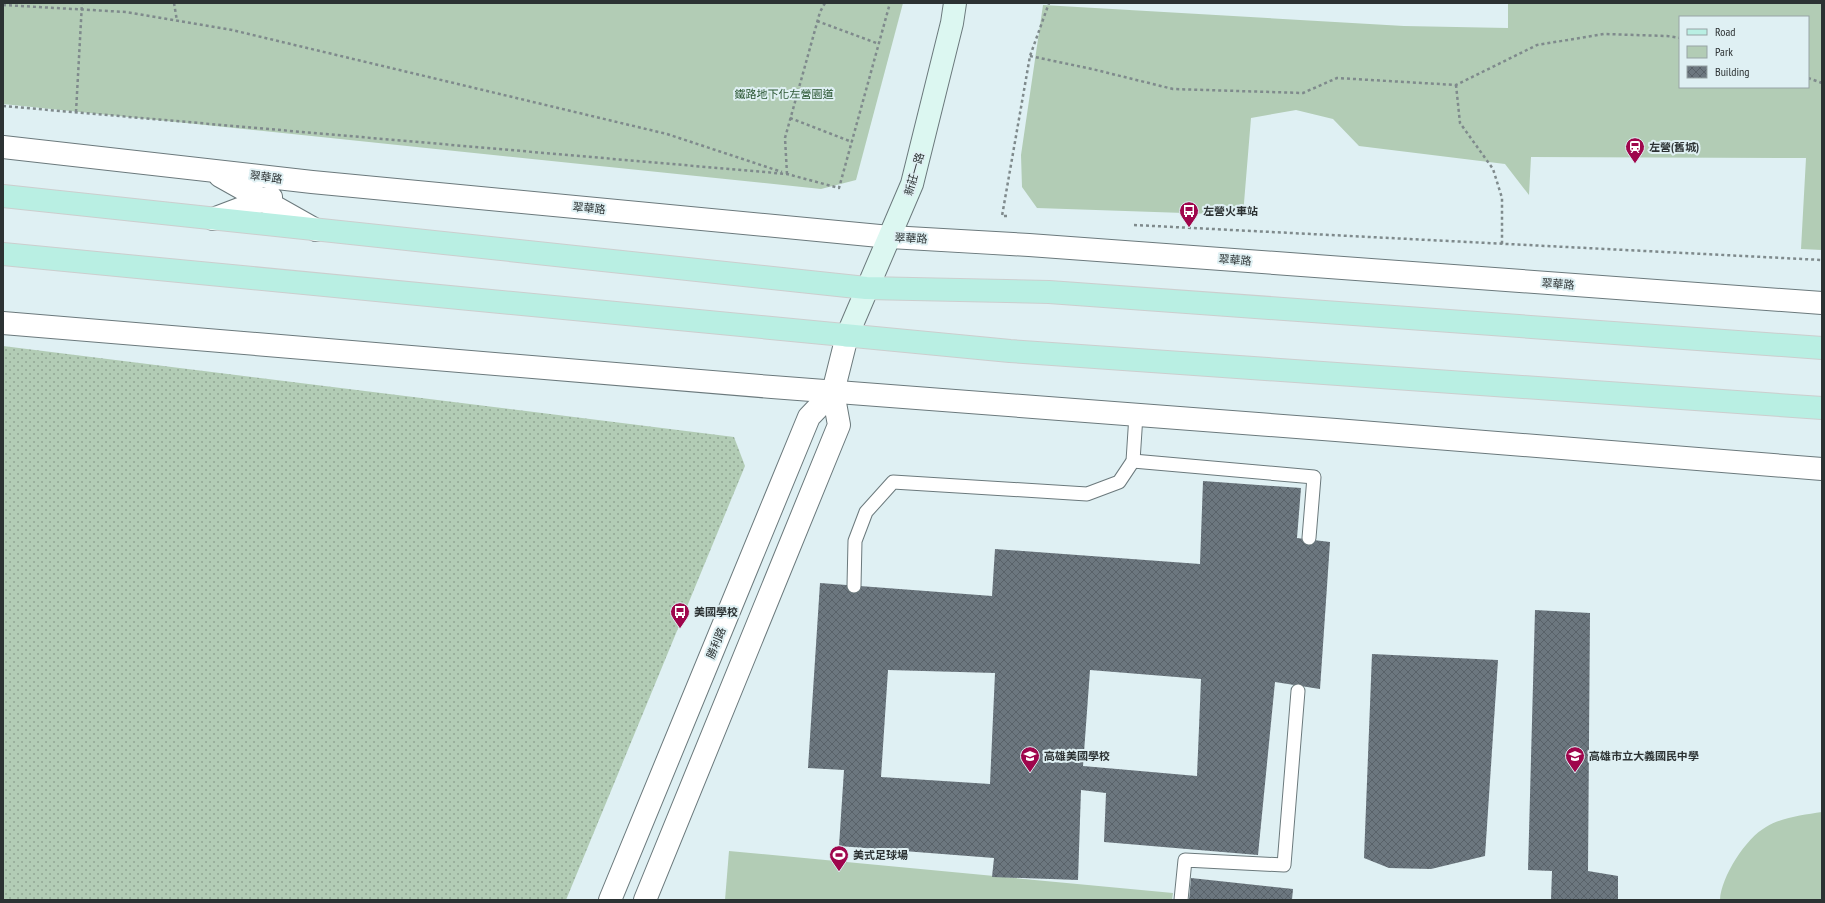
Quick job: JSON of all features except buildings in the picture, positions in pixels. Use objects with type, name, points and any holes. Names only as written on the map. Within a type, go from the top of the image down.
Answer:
[{"type":"main road","points":[[3,196],[866,288],[1049,292],[1822,348]]},
{"type":"main road","points":[[3,254],[1026,353],[1822,408]]},
{"type":"street","name":"新莊一路","points":[[847,336],[866,288],[890,237],[912,184],[952,23],[955,3]]},
{"type":"street","name":"翠華路","points":[[3,147],[312,182],[890,237],[1036,246],[1822,303]]},
{"type":"street","points":[[210,170],[316,230]]},
{"type":"street","points":[[212,219],[312,182]]},
{"type":"street","points":[[3,323],[833,392],[1822,469]]},
{"type":"street","name":"勝利路","points":[[645,900],[839,425],[833,392],[847,336]]},
{"type":"street","name":"勝利路","points":[[610,900],[809,417],[833,392]]},
{"type":"lane","points":[[854,586],[855,541],[866,512],[893,482],[1087,494],[1119,482],[1133,461],[1136,415]]},
{"type":"lane","points":[[1133,461],[1314,477],[1309,538]]},
{"type":"lane","points":[[1181,900],[1185,860],[1284,865],[1298,691]]},
{"type":"path","points":[[76,112],[82,3]]},
{"type":"path","points":[[174,3],[177,21]]},
{"type":"path","points":[[788,174],[785,138],[817,21],[825,3]]},
{"type":"path","points":[[3,5],[126,12],[232,30],[667,134],[788,174],[839,188],[890,3]]},
{"type":"path","points":[[1009,217],[1002,216],[1030,56],[1049,3]]},
{"type":"path","points":[[817,21],[879,44]]},
{"type":"path","points":[[1030,56],[1092,69],[1173,89],[1304,93],[1337,78],[1456,85],[1537,45],[1604,34],[1667,36],[1679,38]]},
{"type":"path","points":[[1809,78],[1822,83]]},
{"type":"path","points":[[1456,85],[1460,122],[1493,169],[1502,198],[1502,244]]},
{"type":"path","points":[[3,106],[788,174]]},
{"type":"path","points":[[790,118],[852,142]]},
{"type":"path","points":[[1127,225],[1822,260]]},
{"type":"green space","name":"鐵路地下化左營園道","points":[[3,3],[903,3],[856,180],[821,189],[3,104]]},
{"type":"green space","points":[[1508,3],[1822,3],[1822,250],[1801,249],[1806,158],[1531,157],[1529,195],[1505,164],[1359,146],[1333,119],[1296,110],[1251,118],[1243,215],[1037,208],[1022,187],[1021,155],[1043,5],[1404,26],[1508,28]]},
{"type":"green space","points":[[3,346],[734,437],[745,466],[566,900],[3,900]]},
{"type":"green space","points":[[1822,812],[1822,900],[1720,900],[1721,891],[1725,880],[1736,859],[1758,832],[1779,821]]},
{"type":"green space","name":"美式足球場","points":[[729,851],[1173,893],[1172,900],[725,900]]},
{"type":"place","name":"左營(舊城)","points":[[1635,164]]},
{"type":"place","name":"左營火車站","points":[[1189,228]]},
{"type":"place","name":"美國學校","points":[[680,629]]},
{"type":"place","name":"高雄美國學校","points":[[1030,773]]},
{"type":"place","name":"高雄市立大義國民中學","points":[[1575,773]]},
{"type":"place","name":"美式足球場","points":[[839,872]]}]
